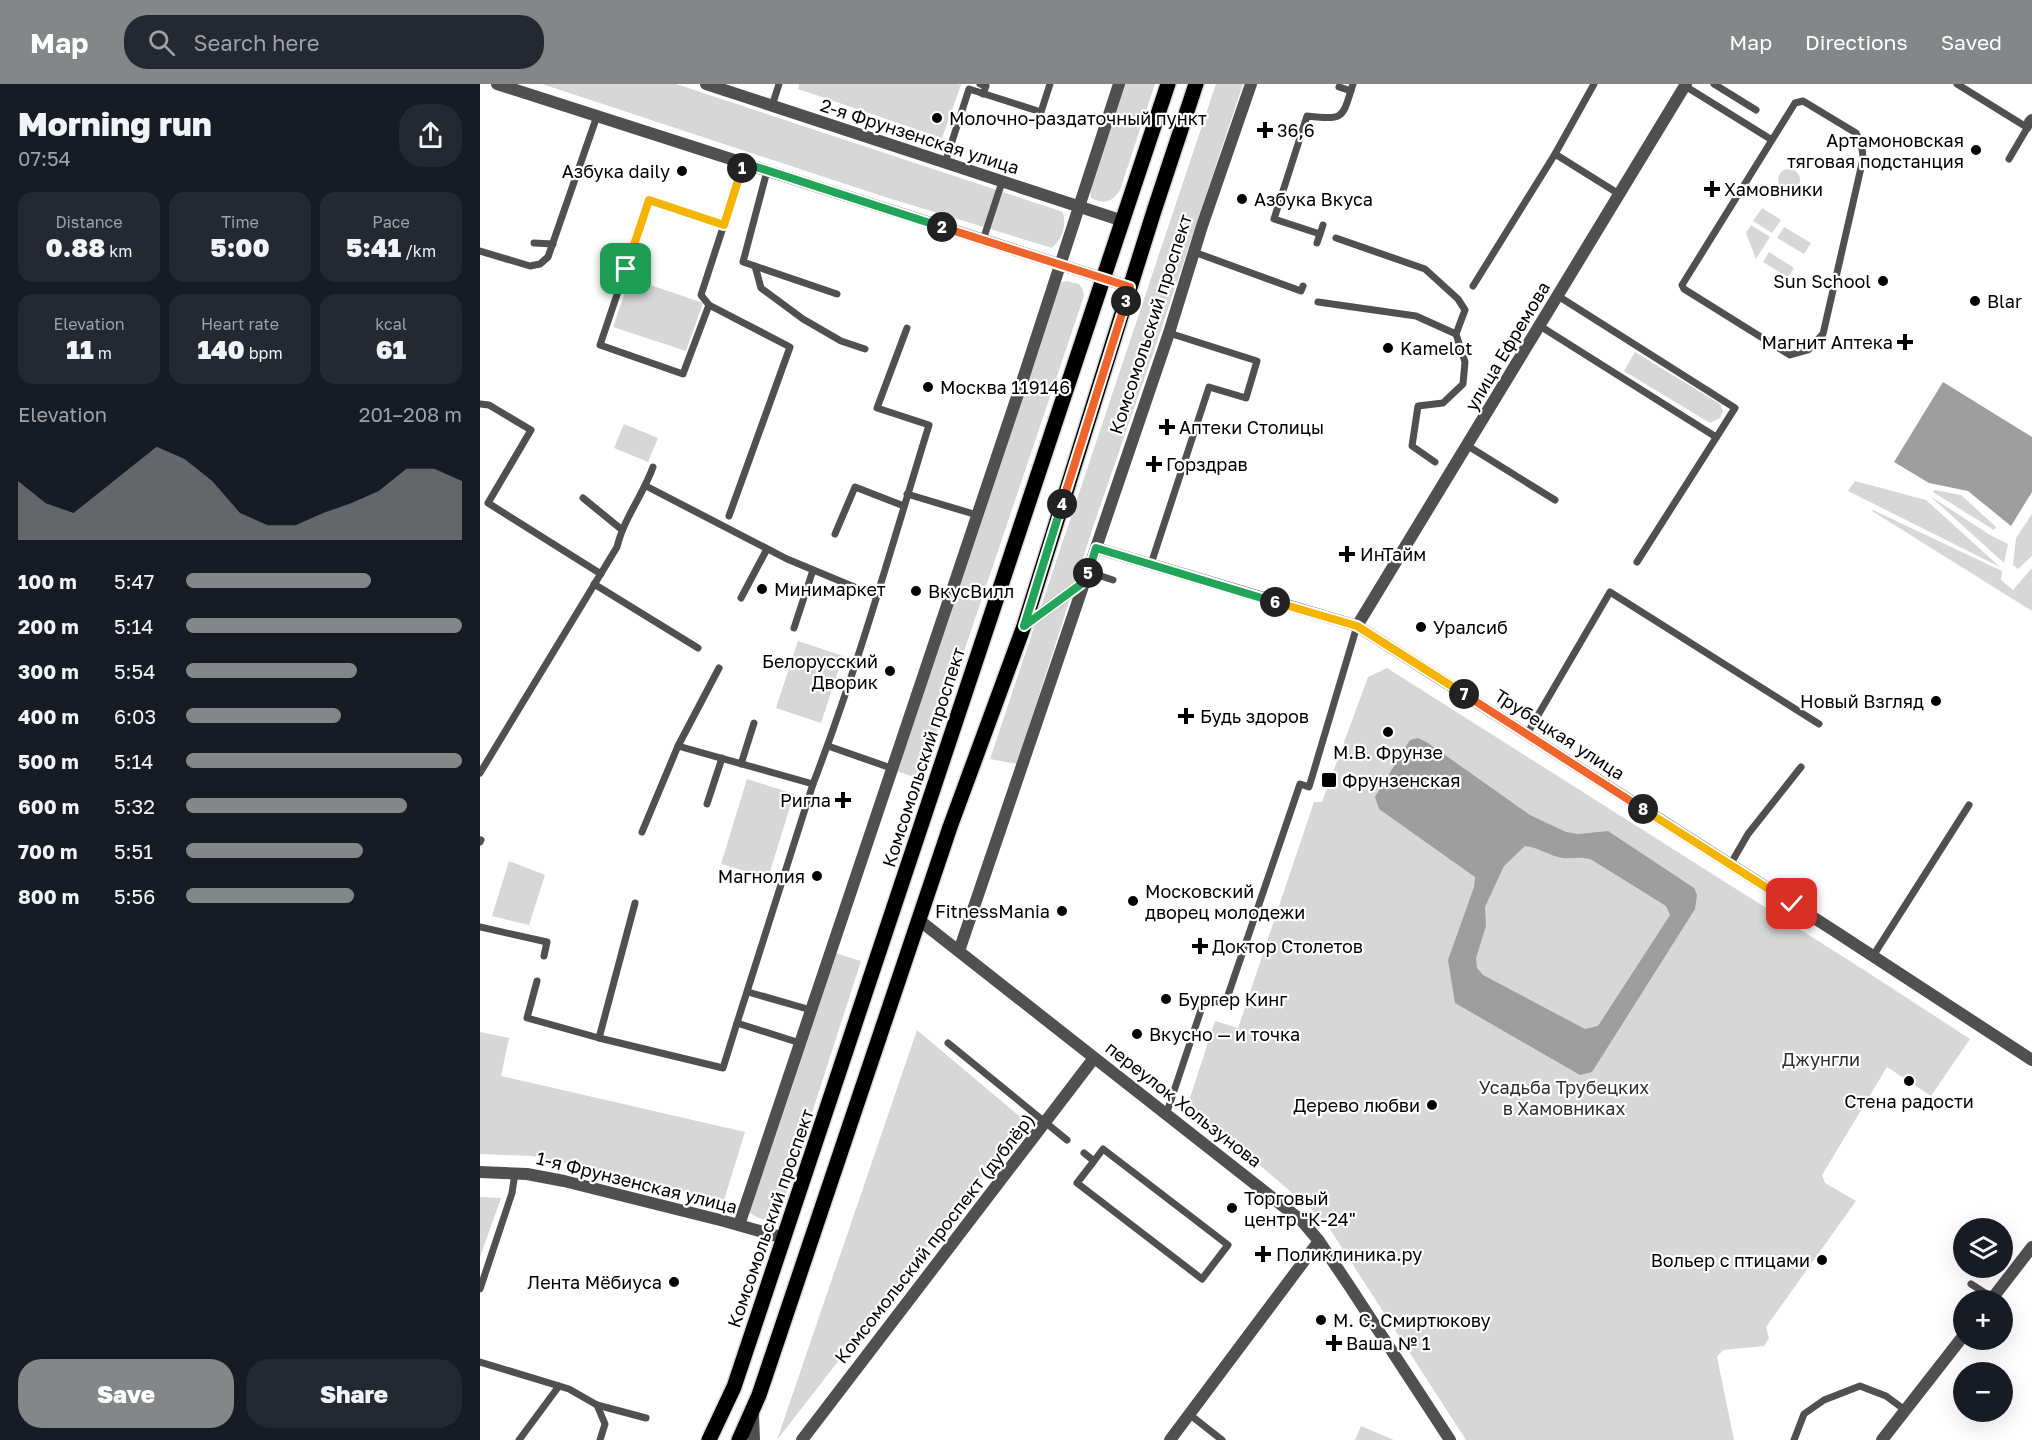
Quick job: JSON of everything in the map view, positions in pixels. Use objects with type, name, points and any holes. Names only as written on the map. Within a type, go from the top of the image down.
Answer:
[{"type":"main road","name":"Комсомольский проспект","points":[[709,1440],[734,1387],[1168,84]]},
{"type":"main road","name":"Комсомольский проспект","points":[[739,1440],[753,1413],[950,827],[1024,626],[1196,84]]},
{"type":"street","points":[[497,84],[1130,287]]},
{"type":"street","name":"2-я Фрунзенская улица","points":[[706,84],[1123,221]]},
{"type":"street","name":"Комсомольский проспект","points":[[739,1225],[1119,84]]},
{"type":"street","name":"Комсомольский проспект","points":[[959,951],[1251,84]]},
{"type":"street","name":"улица Ефремова","points":[[1357,626],[1685,85]]},
{"type":"street","name":"Трубецкая улица","points":[[1096,548],[1357,626],[2032,1060]]},
{"type":"street","points":[[1024,626],[1085,579]]},
{"type":"street","name":"переулок Хользунова","points":[[919,920],[1167,1112],[1294,1214],[1319,1241],[1444,1437]]},
{"type":"street","name":"Комсомольский проспект (дублёр)","points":[[804,1439],[1095,1058]]},
{"type":"street","name":"1-я Фрунзенская улица","points":[[480,1172],[515,1173],[564,1182],[784,1238]]},
{"type":"street","points":[[1170,1440],[1319,1241]]},
{"type":"street","points":[[1998,1290],[2032,1247]]},
{"type":"street","points":[[1882,1440],[1953,1349]]},
{"type":"street","points":[[753,1413],[754,1440]]},
{"type":"lane","points":[[772,106],[779,84]]},
{"type":"lane","points":[[980,84],[986,86],[983,94]]},
{"type":"lane","points":[[945,163],[970,87],[983,94],[1041,112],[1050,84]]},
{"type":"lane","points":[[1473,286],[1555,153],[1594,84]]},
{"type":"lane","points":[[1714,84],[1756,110]]},
{"type":"lane","points":[[1957,84],[2030,123],[2009,159]]},
{"type":"lane","points":[[1685,85],[1772,140]]},
{"type":"lane","points":[[1320,234],[1274,219],[1307,116],[1333,118],[1344,112],[1352,88],[1339,87]]},
{"type":"lane","points":[[1803,101],[1856,133],[1863,151],[1822,334],[1808,350],[1790,356],[1684,289],[1682,285],[1772,140],[1795,103],[1803,101]]},
{"type":"lane","points":[[480,251],[530,266],[540,264],[548,257],[597,116]]},
{"type":"lane","points":[[1555,153],[1619,194]]},
{"type":"lane","points":[[729,516],[790,347],[709,305],[701,295],[744,163]]},
{"type":"lane","points":[[767,171],[743,262],[837,294]]},
{"type":"lane","points":[[983,240],[1002,182]]},
{"type":"lane","points":[[709,305],[682,374],[600,345],[649,200],[724,225]]},
{"type":"lane","points":[[1317,243],[1323,225]]},
{"type":"lane","points":[[1336,238],[1425,269],[1458,299],[1465,310],[1456,334],[1465,362],[1463,384],[1443,403],[1418,406],[1412,446],[1435,462]]},
{"type":"lane","points":[[534,243],[553,244]]},
{"type":"lane","points":[[1194,252],[1301,291],[1303,286]]},
{"type":"lane","points":[[755,266],[760,288],[803,319],[842,341],[865,349]]},
{"type":"lane","points":[[1558,296],[1735,408],[1637,562]]},
{"type":"lane","points":[[1318,302],[1416,316],[1456,334]]},
{"type":"lane","points":[[1540,326],[1716,437]]},
{"type":"lane","points":[[537,981],[527,1018],[723,1068],[813,784],[828,746],[876,597],[929,424],[877,408],[907,328]]},
{"type":"lane","points":[[1150,564],[1209,387],[1245,399],[1257,361],[1169,333]]},
{"type":"lane","points":[[480,404],[489,405],[531,430],[488,503],[601,574]]},
{"type":"lane","points":[[1468,446],[1555,500]]},
{"type":"lane","points":[[480,773],[617,547],[621,529],[646,486],[653,467]]},
{"type":"lane","points":[[646,486],[767,549],[876,597]]},
{"type":"lane","points":[[835,534],[855,487],[904,506]]},
{"type":"lane","points":[[907,494],[977,515]]},
{"type":"lane","points":[[584,498],[621,529]]},
{"type":"lane","points":[[741,598],[767,549]]},
{"type":"lane","points":[[794,628],[813,570]]},
{"type":"lane","points":[[1085,579],[1098,575],[1113,580]]},
{"type":"lane","points":[[594,584],[698,648]]},
{"type":"lane","points":[[1527,734],[1610,592],[1819,724]]},
{"type":"lane","points":[[1167,1112],[1205,998],[1225,1004],[1300,784],[1310,787],[1357,626]]},
{"type":"lane","points":[[642,832],[678,746],[719,668]]},
{"type":"lane","points":[[741,764],[754,723]]},
{"type":"lane","points":[[678,746],[813,784]]},
{"type":"lane","points":[[828,746],[891,768]]},
{"type":"lane","points":[[707,804],[722,758]]},
{"type":"lane","points":[[1730,865],[1748,834],[1802,767]]},
{"type":"lane","points":[[1873,956],[1968,805]]},
{"type":"lane","points":[[599,1038],[636,903]]},
{"type":"lane","points":[[480,927],[546,942],[544,956]]},
{"type":"lane","points":[[748,992],[811,1010]]},
{"type":"lane","points":[[738,1023],[800,1043]]},
{"type":"lane","points":[[948,1043],[1067,1140]]},
{"type":"lane","points":[[1103,1149],[1228,1245],[1202,1279],[1077,1183],[1094,1161],[1103,1149]]},
{"type":"lane","points":[[1084,1153],[1094,1161]]},
{"type":"lane","points":[[480,1290],[512,1193],[515,1173]]},
{"type":"lane","points":[[1971,1284],[1979,1290]]},
{"type":"lane","points":[[481,1364],[560,1386],[597,1405],[646,1418]]},
{"type":"lane","points":[[519,1440],[560,1386]]},
{"type":"lane","points":[[1794,1440],[1804,1414],[1824,1400],[1860,1386],[1886,1396],[1905,1410]]},
{"type":"lane","points":[[597,1405],[605,1424],[600,1440]]},
{"type":"lane","points":[[1189,1414],[1222,1440]]},
{"type":"green space","points":[[542,84],[676,84],[1063,212],[1063,232],[1052,248],[885,197]]},
{"type":"green space","points":[[799,84],[961,85],[942,138],[798,89]]},
{"type":"green space","points":[[1125,84],[1155,84],[1120,190],[1111,200],[1104,202],[1091,198],[1090,190]]},
{"type":"green space","points":[[1216,84],[1243,84],[1094,524],[1017,764],[990,759]]},
{"type":"green space","points":[[1789,169],[1799,176],[1800,180],[1793,190],[1789,191],[1779,184],[1778,180],[1785,170]]},
{"type":"green space","points":[[1762,208],[1781,220],[1772,233],[1753,221]]},
{"type":"green space","points":[[1751,225],[1770,237],[1756,259],[1746,233]]},
{"type":"green space","points":[[1784,227],[1811,243],[1804,254],[1777,238]]},
{"type":"green space","points":[[1769,252],[1794,268],[1788,277],[1763,262]]},
{"type":"green space","points":[[630,278],[703,303],[686,351],[613,327]]},
{"type":"green space","points":[[1066,281],[1079,284],[1084,296],[921,779],[896,771],[1060,283]]},
{"type":"green space","points":[[1635,352],[1720,404],[1723,411],[1720,418],[1710,423],[1624,371]]},
{"type":"green space","points":[[624,424],[658,438],[648,462],[614,448]]},
{"type":"green space","points":[[1855,481],[1926,500],[2000,567],[1848,491]]},
{"type":"green space","points":[[1935,490],[1961,495],[1996,527],[1994,530],[1933,492]]},
{"type":"green space","points":[[1930,496],[2008,544],[2004,563]]},
{"type":"green space","points":[[1872,511],[2002,571],[2001,580],[2013,590],[2032,568],[2032,611]]},
{"type":"green space","points":[[2032,514],[2032,556],[2018,569],[2013,565],[2016,538]]},
{"type":"green space","points":[[798,641],[843,656],[821,723],[776,708]]},
{"type":"green space","name":"Усадьба Трубецких в Хамовниках","points":[[1387,668],[1970,1039],[1931,1096],[1887,1067],[1822,1175],[1825,1183],[1856,1201],[1766,1327],[1769,1338],[1764,1346],[1723,1350],[1717,1357],[1734,1440],[1466,1440],[1324,1220],[1188,1104],[1215,1021],[1238,1028],[1314,802],[1322,802],[1368,677]]},
{"type":"green space","points":[[747,779],[794,794],[768,878],[721,864]]},
{"type":"green space","points":[[509,861],[545,875],[529,925],[492,916]]},
{"type":"green space","points":[[835,953],[861,961],[779,1215],[771,1219],[761,1219],[750,1213],[749,1208]]},
{"type":"green space","points":[[917,1030],[1025,1121],[777,1440]]},
{"type":"green space","points":[[480,1032],[509,1038],[501,1076],[745,1132],[724,1200],[532,1156],[480,1154]]},
{"type":"green space","points":[[480,1197],[501,1198],[480,1257]]},
{"type":"green space","points":[[1361,1426],[1394,1440],[1355,1440]]},
{"type":"shaded area","points":[[1943,382],[2032,437],[2032,492],[2011,526],[1968,491],[1929,483],[1894,462]]},
{"type":"shaded area","points":[[1418,738],[1428,743],[1530,815],[1566,832],[1578,834],[1608,831],[1694,888],[1697,895],[1695,909],[1592,1072],[1580,1075],[1455,1003],[1448,960],[1474,887],[1475,877],[1379,809],[1375,797],[1410,740]],"holes":[[[1525,846],[1558,857],[1592,860],[1666,906],[1670,915],[1598,1026],[1585,1029],[1483,975],[1477,968],[1476,958],[1486,926],[1485,907],[1504,866]]]},
{"type":"place","name":"Молочно-раздаточный пункт","points":[[937,118]]},
{"type":"place","name":"36,6","points":[[1265,130]]},
{"type":"place","name":"Артамоновская тяговая подстанция","points":[[1976,150]]},
{"type":"place","name":"Азбука daily","points":[[682,171]]},
{"type":"place","name":"Хамовники","points":[[1712,189]]},
{"type":"place","name":"Азбука Вкуса","points":[[1242,199]]},
{"type":"place","name":"Sun School","points":[[1883,281]]},
{"type":"place","name":"Blar","points":[[1975,301]]},
{"type":"place","name":"Магнит Аптека","points":[[1905,342]]},
{"type":"place","name":"Kamelot","points":[[1388,348]]},
{"type":"place","name":"Москва 119146","points":[[928,387]]},
{"type":"place","name":"Аптеки Столицы","points":[[1167,427]]},
{"type":"place","name":"Горздрав","points":[[1154,464]]},
{"type":"place","name":"ИнТайм","points":[[1347,554]]},
{"type":"place","name":"Минимаркет","points":[[762,589]]},
{"type":"place","name":"ВкусВилл","points":[[916,591]]},
{"type":"place","name":"Уралсиб","points":[[1421,627]]},
{"type":"place","name":"Белорусский Дворик","points":[[890,671]]},
{"type":"place","name":"Новый Взгляд","points":[[1936,701]]},
{"type":"place","name":"Будь здоров","points":[[1186,716]]},
{"type":"place","name":"М.В. Фрунзе","points":[[1388,732]]},
{"type":"place","name":"Фрунзенская","points":[[1329,780]]},
{"type":"place","name":"Ригла","points":[[843,800]]},
{"type":"place","name":"Магнолия","points":[[817,876]]},
{"type":"place","name":"Московский дворец молодежи","points":[[1133,901]]},
{"type":"place","name":"FitnessMania","points":[[1062,911]]},
{"type":"place","name":"Доктор Столетов","points":[[1200,946]]},
{"type":"place","name":"Бургер Кинг","points":[[1166,999]]},
{"type":"place","name":"Вкусно — и точка","points":[[1137,1034]]},
{"type":"place","name":"Стена радости","points":[[1909,1081]]},
{"type":"place","name":"Дерево любви","points":[[1432,1105]]},
{"type":"place","name":"Торговый центр \"К-24\"","points":[[1232,1208]]},
{"type":"place","name":"Поликлиника.ру","points":[[1263,1254]]},
{"type":"place","name":"Вольер с птицами","points":[[1822,1260]]},
{"type":"place","name":"Лента Мёбиуса","points":[[674,1282]]},
{"type":"place","name":"М. С. Смиртюкову","points":[[1321,1320]]},
{"type":"place","name":"Ваша № 1","points":[[1334,1343]]},
{"type":"route","points":[[626,269],[649,200],[724,225],[744,163],[1130,287],[1024,626],[1084,582],[1096,548],[1357,626],[1792,904]]},
{"type":"park label","name":"Джунгли","points":[[1821,1059]]}]
